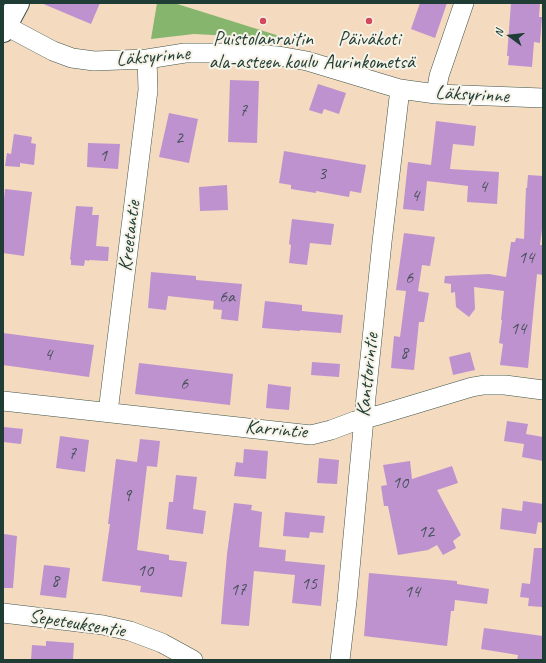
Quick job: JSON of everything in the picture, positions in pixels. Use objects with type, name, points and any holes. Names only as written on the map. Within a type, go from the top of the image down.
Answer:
[{"type":"main road","points":[[4,29],[18,3]]},
{"type":"street","points":[[436,94],[439,76],[464,3]]},
{"type":"street","name":"Läksyrinne","points":[[4,29],[72,58],[94,61],[148,59],[185,53],[224,53],[279,56],[307,61],[400,89],[436,94],[543,98]]},
{"type":"street","name":"Kreetantie","points":[[108,412],[148,90],[148,59]]},
{"type":"street","name":"Kanttorintie","points":[[340,660],[382,242],[400,89]]},
{"type":"street","name":"Karrintie","points":[[3,401],[311,435],[331,430],[355,420],[379,415],[472,387],[484,385],[505,385],[543,390]]},
{"type":"street","name":"Sepeteuksentie","points":[[3,613],[103,625],[130,631],[162,643],[193,660]]},
{"type":"green space","points":[[157,3],[174,3],[289,39],[194,34],[151,39]]},
{"type":"building","points":[[41,3],[100,3],[91,24]]},
{"type":"building","points":[[420,3],[447,3],[435,38],[411,29]]},
{"type":"building","points":[[511,3],[540,3],[539,17],[542,17],[540,43],[534,42],[532,67],[508,65],[509,56],[507,56]]},
{"type":"building","points":[[230,80],[259,81],[257,143],[228,142]]},
{"type":"building","points":[[318,84],[346,93],[339,114],[324,109],[322,114],[309,110]]},
{"type":"building","points":[[169,113],[198,119],[189,163],[159,157]]},
{"type":"building","points":[[436,121],[476,126],[474,146],[453,144],[450,169],[499,172],[497,204],[467,202],[468,186],[427,181],[424,211],[403,209],[408,162],[431,165]]},
{"type":"building","points":[[14,134],[32,137],[31,143],[36,144],[34,165],[20,163],[20,167],[5,166],[7,153],[11,154]]},
{"type":"building","points":[[88,143],[120,144],[118,169],[87,167]]},
{"type":"building","points":[[284,151],[366,165],[361,193],[350,191],[349,197],[316,191],[316,193],[291,189],[291,185],[279,183]]},
{"type":"building","points":[[528,175],[543,176],[543,222],[540,245],[543,245],[543,275],[537,274],[528,368],[500,365],[503,344],[499,343],[504,291],[474,287],[475,309],[469,317],[456,307],[455,292],[451,293],[451,284],[444,283],[445,276],[489,274],[506,277],[511,242],[515,242],[516,238],[524,239]]},
{"type":"building","points":[[227,185],[228,210],[200,211],[199,187]]},
{"type":"building","points":[[5,189],[32,192],[24,256],[3,253],[3,208]]},
{"type":"building","points":[[76,206],[93,207],[92,215],[99,215],[96,246],[109,247],[108,261],[85,260],[84,266],[71,265],[70,259]]},
{"type":"building","points":[[292,219],[334,224],[331,245],[310,243],[307,265],[289,263],[291,245],[289,244]]},
{"type":"building","points":[[404,233],[435,237],[430,266],[422,265],[418,291],[429,293],[424,322],[419,322],[414,370],[391,368],[394,336],[400,337],[406,291],[396,290]]},
{"type":"building","points":[[151,272],[196,276],[196,280],[242,284],[238,321],[221,319],[222,310],[213,309],[214,301],[168,296],[166,310],[148,308]]},
{"type":"building","points":[[265,301],[302,305],[302,311],[343,315],[341,333],[262,328]]},
{"type":"building","points":[[3,333],[94,345],[89,377],[3,365]]},
{"type":"building","points":[[470,352],[475,370],[453,375],[449,357]]},
{"type":"building","points":[[312,362],[340,364],[339,377],[311,375]]},
{"type":"building","points":[[139,363],[233,374],[230,405],[135,394]]},
{"type":"building","points":[[268,384],[291,387],[289,410],[266,408]]},
{"type":"building","points":[[507,421],[528,424],[526,434],[543,437],[543,461],[522,457],[524,444],[504,441]]},
{"type":"building","points":[[4,427],[23,429],[21,444],[3,442]]},
{"type":"building","points":[[60,436],[89,440],[85,472],[56,468]]},
{"type":"building","points":[[140,439],[160,441],[157,467],[147,466],[137,550],[169,555],[169,560],[187,562],[182,597],[140,592],[141,586],[102,581],[110,524],[108,524],[116,459],[137,462]]},
{"type":"building","points":[[244,449],[268,451],[266,479],[234,476],[236,462],[243,463]]},
{"type":"building","points":[[319,458],[339,460],[337,484],[317,483]]},
{"type":"building","points":[[410,461],[412,479],[452,466],[458,483],[437,490],[461,535],[453,541],[456,548],[443,555],[437,545],[428,550],[398,555],[388,506],[384,506],[381,486],[387,485],[383,465]]},
{"type":"building","points":[[176,475],[197,477],[193,509],[206,511],[203,534],[166,529],[169,502],[173,502]]},
{"type":"building","points":[[523,501],[543,504],[543,523],[538,522],[536,534],[500,529],[502,508],[522,511]]},
{"type":"building","points":[[234,503],[252,505],[251,510],[262,512],[259,547],[286,550],[285,561],[325,565],[321,606],[292,603],[295,575],[254,571],[249,626],[221,624],[227,554]]},
{"type":"building","points":[[285,512],[325,516],[323,533],[310,532],[309,538],[283,536]]},
{"type":"building","points":[[4,534],[17,536],[13,588],[3,588]]},
{"type":"building","points":[[534,548],[543,548],[543,607],[528,606],[529,598],[520,597],[522,583],[530,584]]},
{"type":"building","points":[[44,565],[70,568],[66,598],[40,595]]},
{"type":"building","points":[[369,573],[457,581],[457,584],[489,589],[487,604],[455,600],[454,611],[451,611],[447,646],[364,636]]},
{"type":"building","points":[[484,628],[543,636],[543,660],[517,660],[518,655],[481,649]]},
{"type":"building","points":[[46,641],[74,643],[73,660],[31,660],[32,645],[46,646]]},
{"type":"place","name":"Puistolanraitin ala-asteen koulu","points":[[263,21]]},
{"type":"place","name":"Päiväkoti Aurinkometsä","points":[[369,21]]}]
